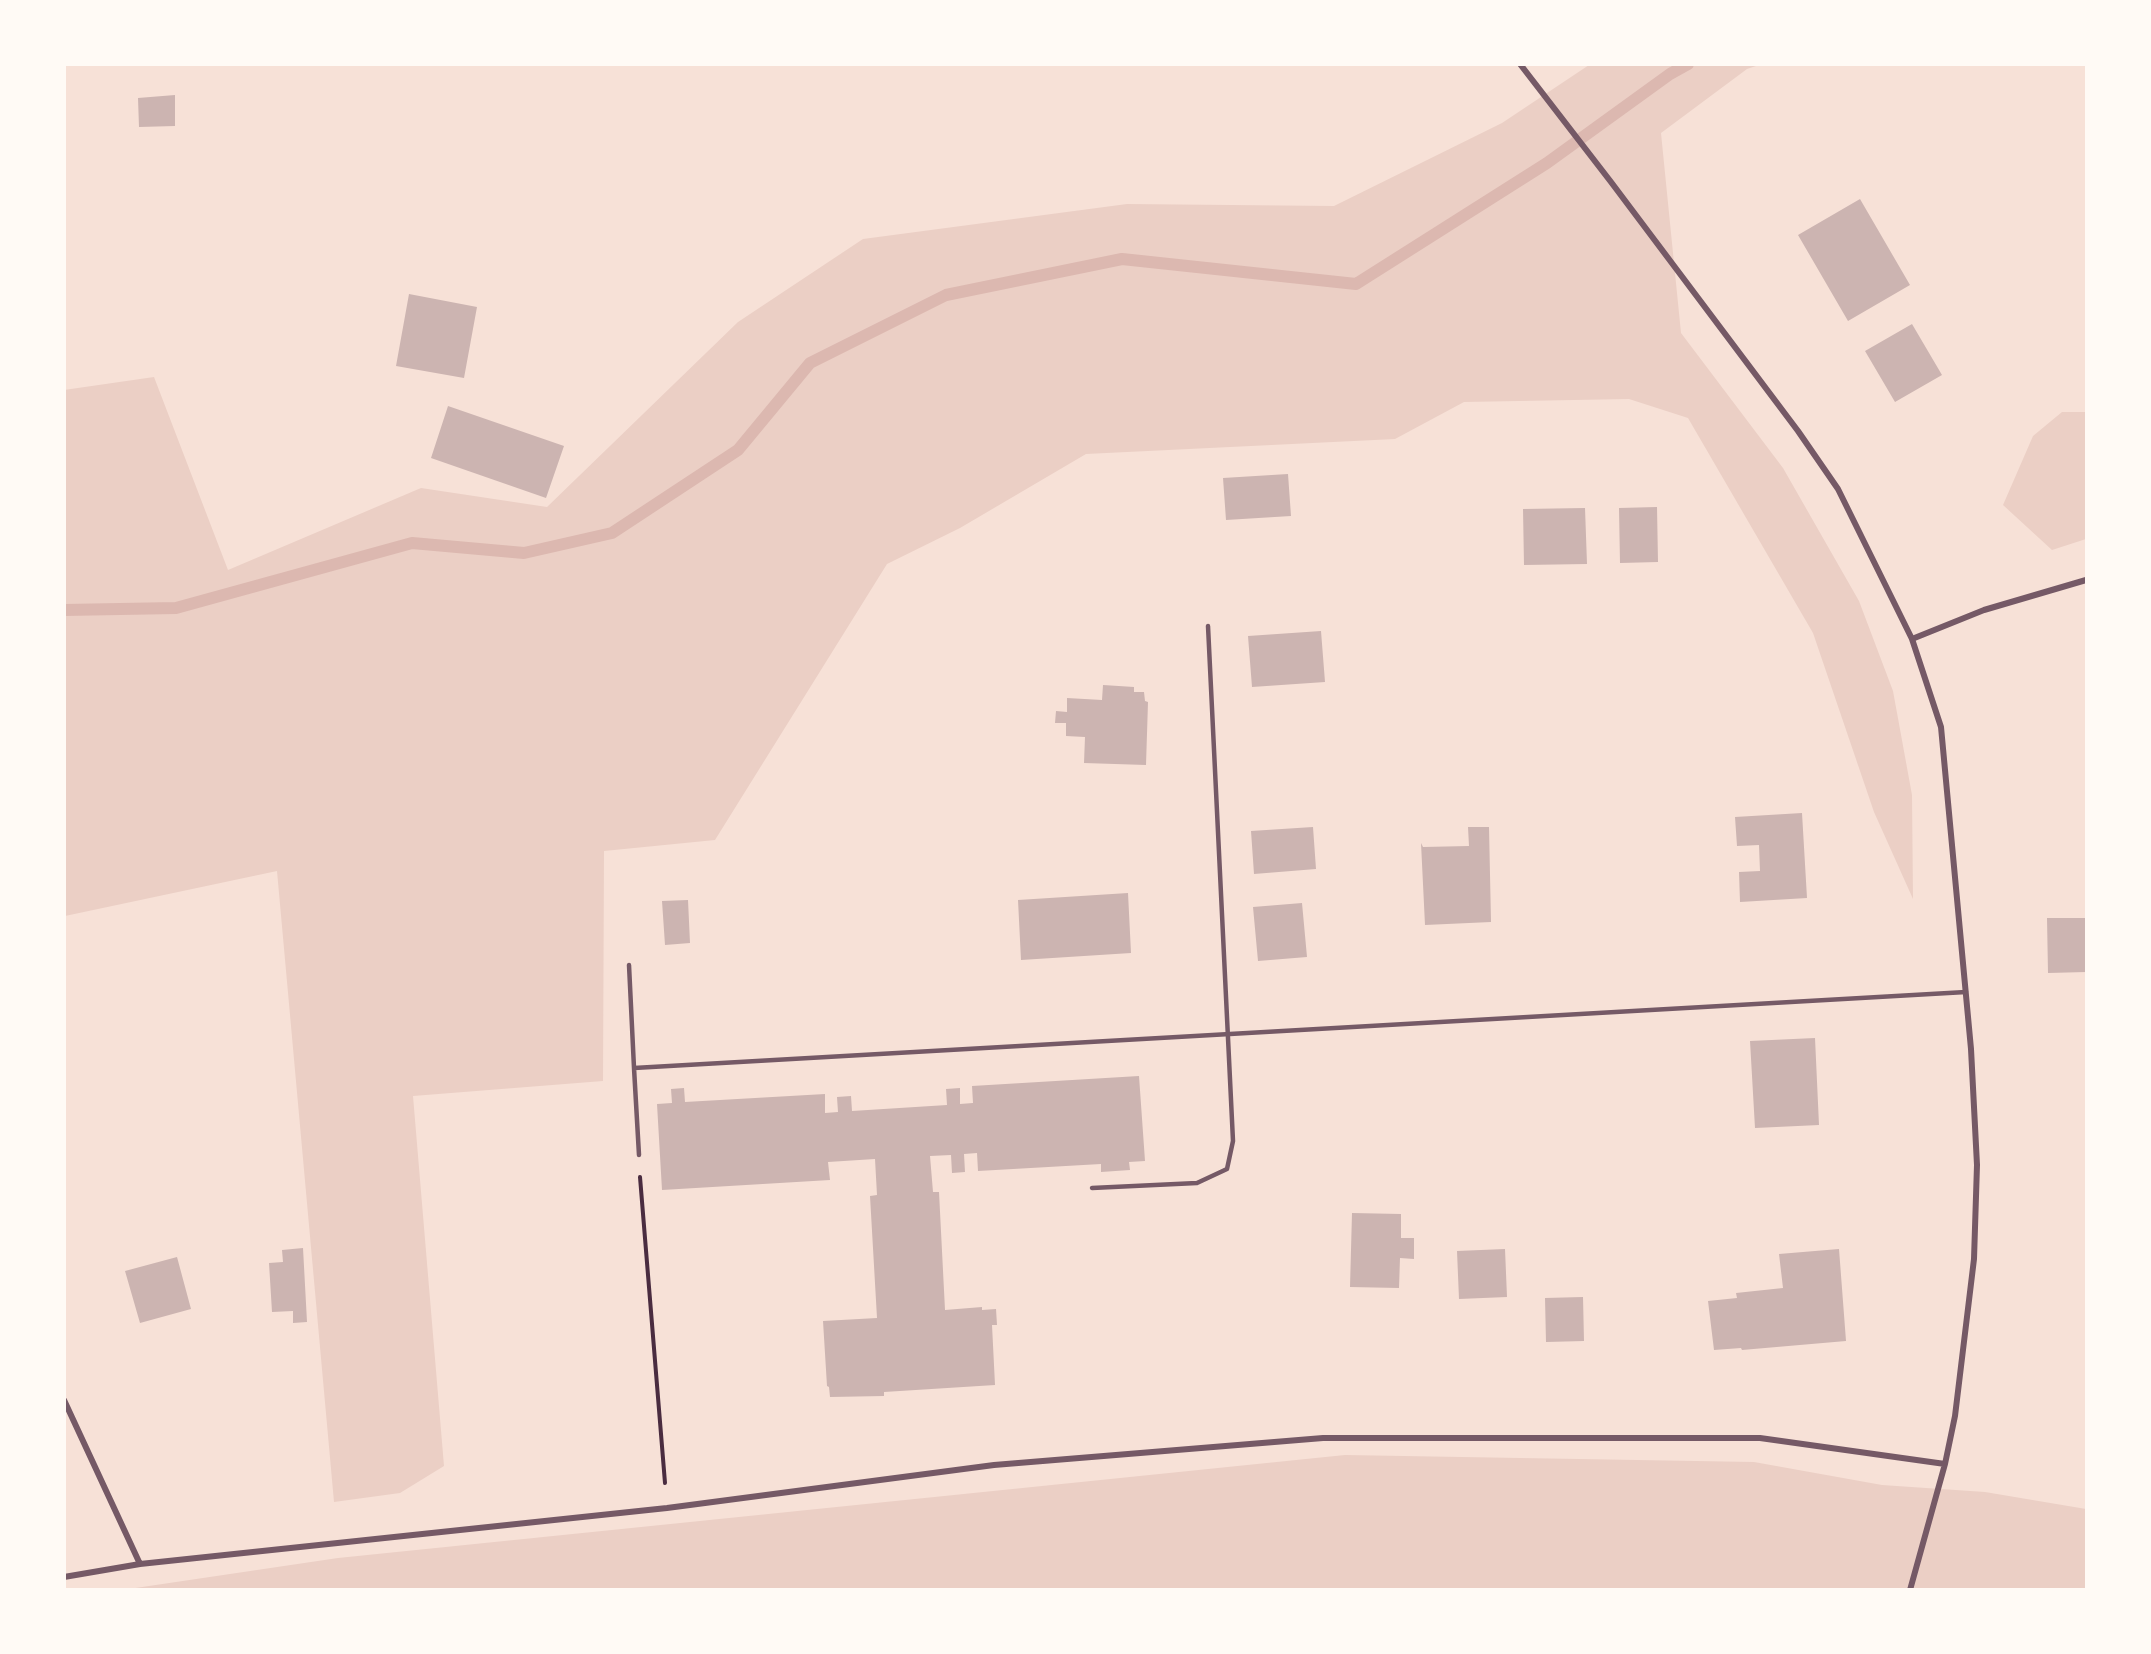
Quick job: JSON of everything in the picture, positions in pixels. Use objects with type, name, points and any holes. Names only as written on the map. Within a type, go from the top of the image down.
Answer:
[{"type":"street","points":[[1520,64],[1798,431],[1838,489],[1912,639],[1941,727],[1966,992],[1977,1165],[1974,1259],[1955,1416],[1945,1464],[1910,1590]]},
{"type":"street","points":[[1912,639],[1984,610],[2086,580]]},
{"type":"street","points":[[64,1400],[140,1564]]},
{"type":"street","points":[[64,1577],[140,1564],[667,1508],[994,1465],[1323,1438],[1760,1438],[1945,1464]]},
{"type":"lane","points":[[1092,1188],[1197,1183],[1227,1169],[1233,1141],[1208,626]]},
{"type":"lane","points":[[629,965],[639,1155]]},
{"type":"lane","points":[[634,1068],[1966,992]]},
{"type":"path","points":[[639,1155],[667,1508]]},
{"type":"shaded area","points":[[1589,65],[1759,65],[1747,69],[1661,133],[1681,333],[1783,468],[1859,601],[1893,691],[1912,795],[1913,899],[1874,812],[1813,633],[1688,418],[1629,399],[1464,402],[1395,439],[1086,454],[960,528],[887,564],[715,840],[604,851],[603,1081],[413,1096],[444,1466],[400,1493],[334,1502],[277,871],[65,916],[64,390],[154,377],[228,570],[421,488],[547,507],[738,322],[863,239],[1127,204],[1334,206],[1502,123]]},
{"type":"shaded area","points":[[2062,412],[2086,412],[2086,539],[2052,550],[2003,505],[2033,436]]},
{"type":"shaded area","points":[[1345,1455],[1754,1462],[1882,1485],[1985,1492],[2086,1509],[2086,1590],[122,1590],[338,1558]]},
{"type":"building","points":[[175,95],[175,126],[139,127],[138,98]]},
{"type":"building","points":[[1860,199],[1910,285],[1848,321],[1798,235]]},
{"type":"building","points":[[409,294],[477,307],[464,378],[396,366]]},
{"type":"building","points":[[1912,324],[1942,375],[1895,402],[1865,351]]},
{"type":"building","points":[[448,406],[564,446],[546,498],[431,458]]},
{"type":"building","points":[[1288,474],[1291,516],[1226,520],[1223,478]]},
{"type":"building","points":[[1657,507],[1658,562],[1620,563],[1619,508]]},
{"type":"building","points":[[1585,508],[1587,564],[1524,565],[1523,509]]},
{"type":"building","points":[[1321,631],[1325,682],[1252,687],[1248,636]]},
{"type":"building","points":[[1103,685],[1134,687],[1134,692],[1144,692],[1145,701],[1148,702],[1146,765],[1084,763],[1085,737],[1066,736],[1066,723],[1055,723],[1056,711],[1067,712],[1067,698],[1102,700]]},
{"type":"building","points":[[1802,813],[1807,898],[1740,902],[1739,872],[1760,871],[1759,845],[1737,846],[1735,817]]},
{"type":"building","points":[[1313,827],[1316,869],[1254,874],[1251,831]]},
{"type":"building","points":[[1468,827],[1489,827],[1491,922],[1425,925],[1421,843],[1423,847],[1469,846]]},
{"type":"building","points":[[1128,893],[1131,953],[1021,960],[1018,900]]},
{"type":"building","points":[[688,900],[690,943],[665,945],[662,901]]},
{"type":"building","points":[[1302,903],[1307,957],[1258,961],[1253,907]]},
{"type":"building","points":[[2047,918],[2086,918],[2086,972],[2048,973]]},
{"type":"building","points":[[1815,1038],[1819,1125],[1755,1128],[1750,1041]]},
{"type":"building","points":[[1139,1076],[1145,1161],[1129,1162],[1130,1170],[1101,1172],[1101,1164],[978,1171],[977,1153],[964,1154],[965,1172],[952,1173],[951,1155],[930,1156],[933,1192],[939,1192],[945,1310],[982,1307],[982,1310],[996,1309],[997,1325],[992,1325],[995,1385],[884,1392],[884,1396],[830,1397],[827,1386],[823,1321],[877,1318],[870,1196],[877,1195],[875,1159],[828,1162],[830,1180],[662,1190],[657,1104],[672,1103],[671,1089],[684,1088],[685,1102],[825,1094],[825,1113],[838,1112],[837,1097],[851,1096],[852,1111],[947,1105],[946,1089],[960,1088],[960,1104],[973,1103],[972,1086]]},
{"type":"building","points":[[1352,1213],[1401,1214],[1401,1238],[1414,1238],[1414,1259],[1400,1258],[1399,1288],[1350,1287]]},
{"type":"building","points":[[303,1248],[307,1322],[293,1323],[293,1311],[272,1312],[269,1263],[283,1262],[282,1250]]},
{"type":"building","points":[[1505,1249],[1507,1297],[1459,1299],[1457,1251]]},
{"type":"building","points":[[1839,1249],[1846,1341],[1742,1350],[1741,1348],[1714,1350],[1708,1301],[1737,1298],[1736,1293],[1783,1288],[1779,1254]]},
{"type":"building","points":[[177,1257],[191,1309],[140,1323],[125,1271]]},
{"type":"building","points":[[1583,1297],[1584,1341],[1546,1342],[1545,1298]]},
{"type":"waterway","points":[[64,610],[176,608],[412,543],[524,553],[612,533],[738,450],[810,363],[946,295],[1122,259],[1356,284],[1547,163],[1670,74],[1688,64]]}]
